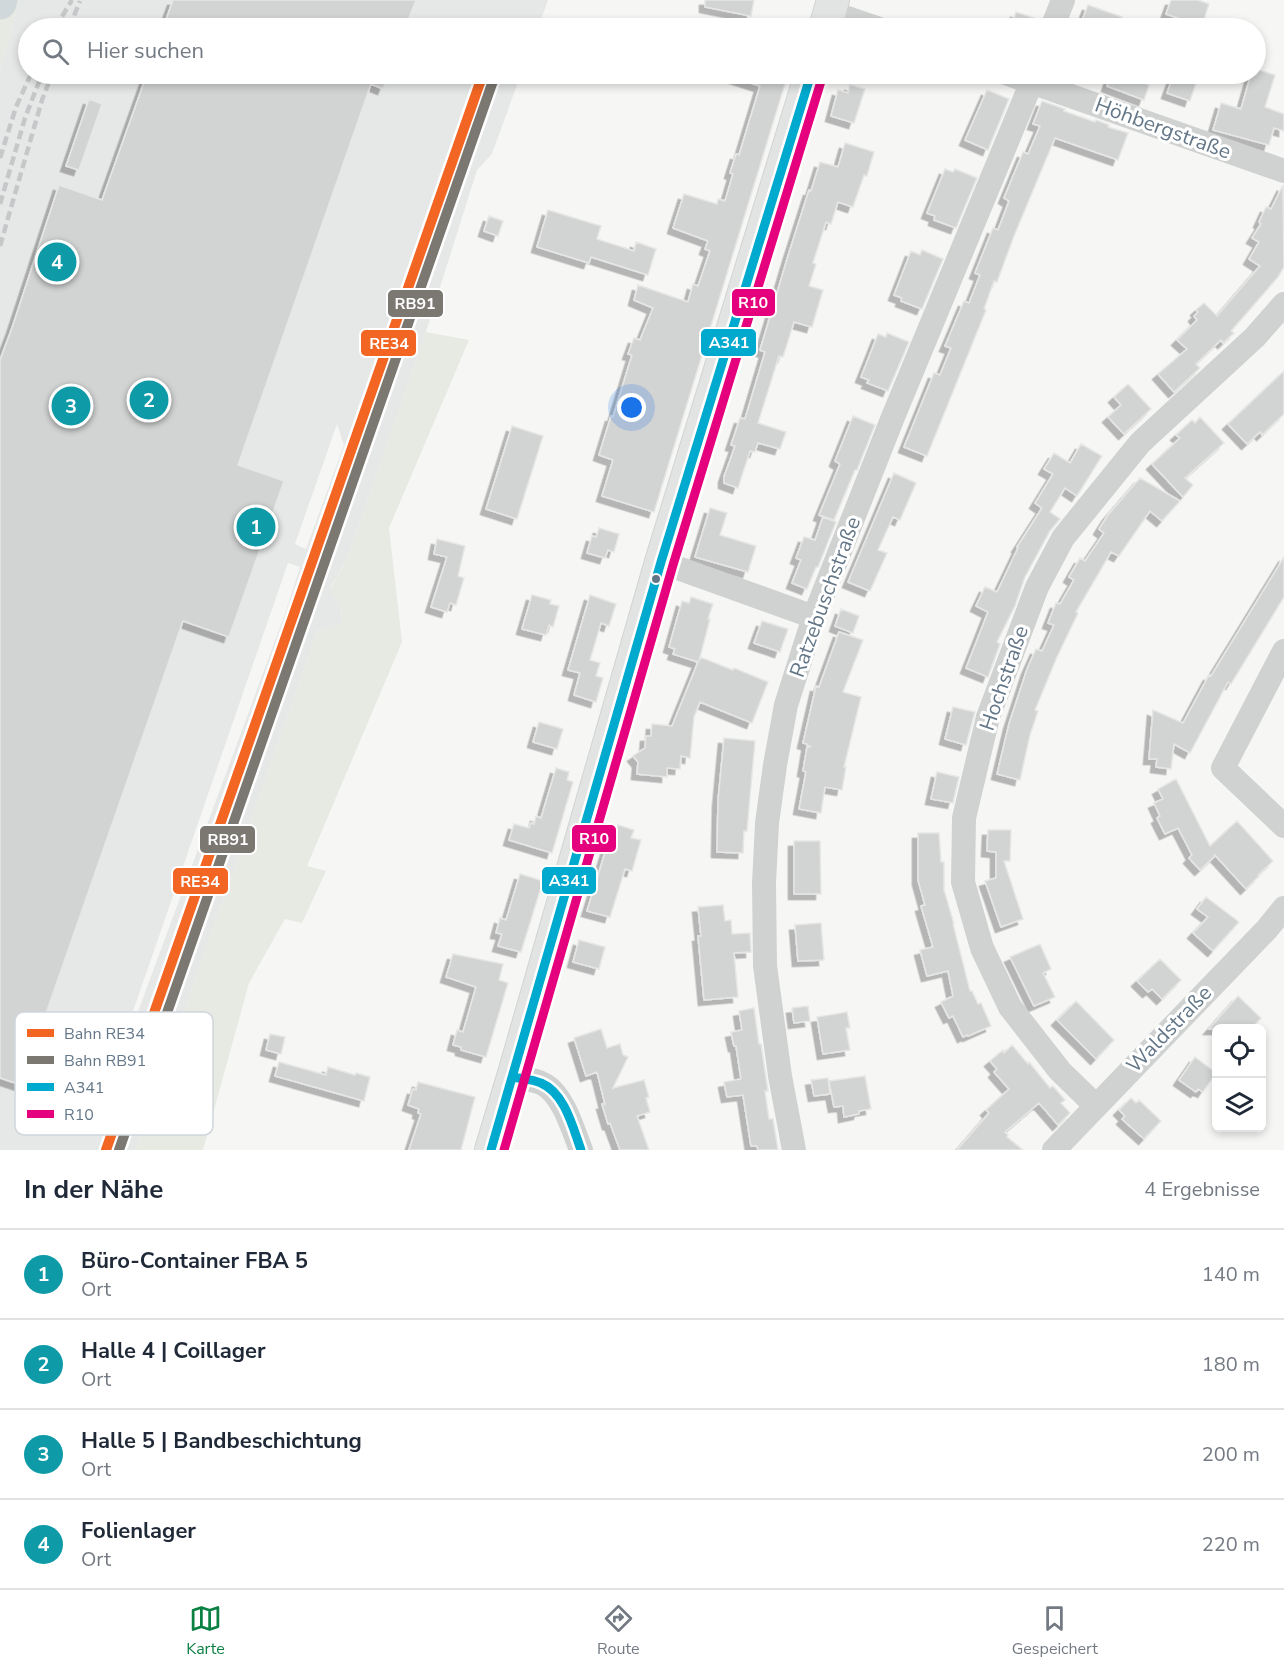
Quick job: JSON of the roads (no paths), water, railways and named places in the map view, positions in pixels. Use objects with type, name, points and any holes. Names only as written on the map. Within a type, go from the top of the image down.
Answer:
[{"type":"main road","points":[[490,1150],[661,562],[808,84]]},
{"type":"street","points":[[1056,18],[1063,0]]},
{"type":"street","name":"Ratzebuschstraße","points":[[794,1150],[780,1076],[765,966],[764,883],[767,823],[784,715],[814,617],[893,417],[1032,84]]},
{"type":"street","name":"Höhbergstraße","points":[[1050,84],[1284,171]]},
{"type":"street","name":"Hochstraße","points":[[1096,1106],[1060,1071],[1010,1007],[982,948],[963,882],[964,818],[987,717],[1037,587],[1063,538],[1140,443],[1255,338],[1284,304]]},
{"type":"street","points":[[661,562],[814,617]]},
{"type":"street","points":[[1284,651],[1223,768],[1284,826]]},
{"type":"street","name":"Waldstraße","points":[[1065,1147],[1096,1106],[1267,929],[1284,908]]},
{"type":"street","points":[[513,1077],[546,1086],[564,1109],[581,1150]]},
{"type":"railway","points":[[61,18],[72,0]]},
{"type":"railway","points":[[73,18],[80,1]]},
{"type":"railway","points":[[0,158],[16,107],[26,84]]},
{"type":"railway","points":[[0,204],[25,118],[38,84]]},
{"type":"railway","points":[[0,246],[48,84]]},
{"type":"rail line","name":"RE34","points":[[154,1012],[479,84]]},
{"type":"rail line","name":"RB91","points":[[167,1012],[492,84]]},
{"type":"rail line","name":"RE34","points":[[106,1150],[111,1135]]},
{"type":"rail line","name":"RB91","points":[[119,1150],[124,1135]]},
{"type":"place","name":"Folienlager","points":[[57,262]]},
{"type":"place","name":"Halle 4 | Coillager","points":[[149,400]]},
{"type":"place","name":"Halle 5 | Bandbeschichtung","points":[[71,406]]},
{"type":"place","name":"Büro-Container FBA 5","points":[[256,527]]}]
